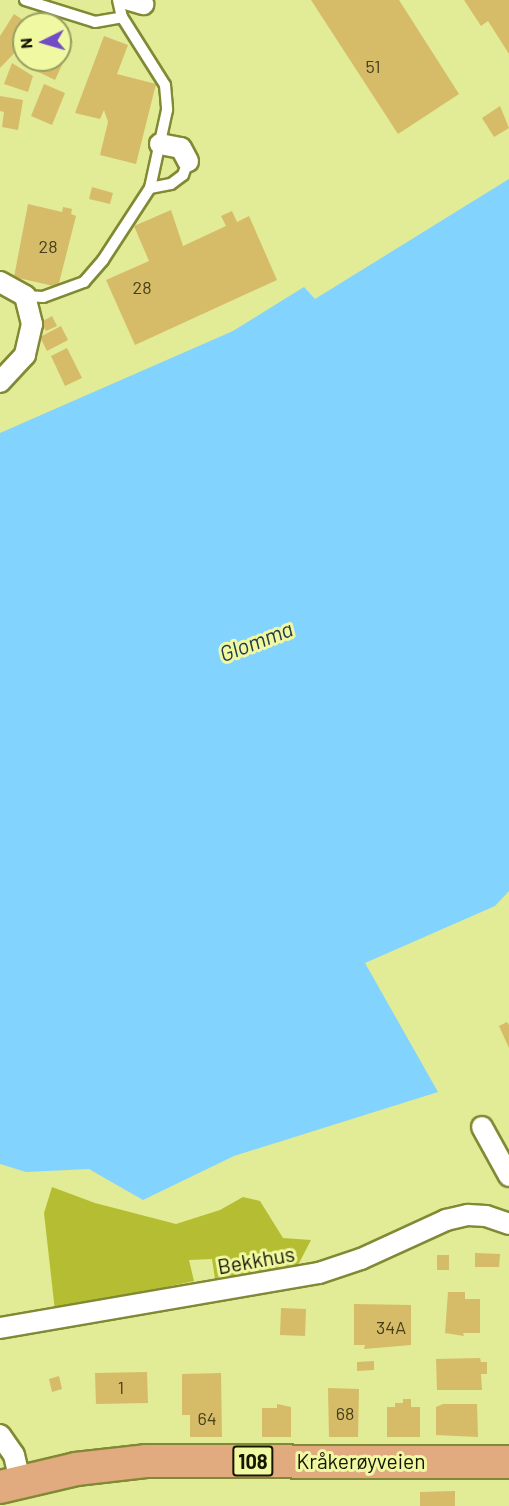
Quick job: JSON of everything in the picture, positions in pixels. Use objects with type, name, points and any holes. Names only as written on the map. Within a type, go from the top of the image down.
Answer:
[{"type":"main road","name":"Kråkerøyveien","points":[[10,1483],[146,1461],[509,1462]]},
{"type":"street","points":[[160,144],[181,148],[188,161]]},
{"type":"street","points":[[0,282],[25,296],[32,324],[25,355],[0,382]]},
{"type":"street","points":[[482,1127],[509,1176]]},
{"type":"street","name":"Bekkhus","points":[[0,1328],[319,1274],[362,1259],[446,1220],[468,1215],[486,1216],[509,1224]]},
{"type":"street","points":[[0,1435],[14,1455],[10,1483]]},
{"type":"lane","points":[[25,0],[95,22],[132,7]]},
{"type":"lane","points":[[25,296],[43,297],[84,282],[103,260],[150,188],[167,110],[165,85],[132,7],[118,0]]},
{"type":"lane","points":[[150,188],[171,184],[183,175],[188,161]]},
{"type":"green space","points":[[52,1187],[95,1203],[176,1224],[220,1210],[243,1197],[260,1201],[283,1238],[311,1240],[297,1267],[215,1279],[212,1259],[189,1260],[194,1281],[55,1311],[44,1213]]},
{"type":"water","name":"Glomma","points":[[509,179],[509,891],[495,906],[365,963],[438,1092],[234,1156],[143,1200],[89,1169],[26,1172],[0,1164],[0,433],[233,331],[304,287],[315,299]]},
{"type":"building","points":[[311,0],[399,0],[459,94],[398,134]]},
{"type":"building","points":[[464,0],[509,0],[509,54],[488,21],[481,26]]},
{"type":"building","points":[[12,17],[12,56],[0,68],[0,36]]},
{"type":"building","points":[[104,36],[128,45],[117,74],[156,84],[136,164],[100,155],[108,122],[104,110],[100,119],[75,113]]},
{"type":"building","points":[[12,63],[12,72],[27,72],[33,76],[28,92],[4,84]]},
{"type":"building","points":[[38,72],[59,72],[55,80]]},
{"type":"building","points":[[44,84],[65,93],[52,125],[31,116]]},
{"type":"building","points":[[0,96],[23,100],[18,130],[2,127],[4,112],[0,111]]},
{"type":"building","points":[[500,106],[509,128],[494,137],[482,118]]},
{"type":"building","points":[[92,187],[113,193],[110,204],[89,199]]},
{"type":"building","points":[[28,204],[62,212],[63,207],[72,209],[71,214],[76,216],[58,287],[14,277]]},
{"type":"building","points":[[171,210],[183,246],[226,226],[221,216],[232,211],[237,222],[249,216],[277,280],[135,345],[106,280],[149,261],[134,226]]},
{"type":"building","points":[[52,316],[57,326],[46,331],[41,322]]},
{"type":"building","points":[[61,326],[68,340],[47,351],[40,337]]},
{"type":"building","points":[[67,348],[82,378],[65,386],[51,356]]},
{"type":"building","points":[[507,1022],[509,1025],[509,1048],[499,1026]]},
{"type":"building","points":[[475,1253],[500,1254],[499,1267],[475,1267]]},
{"type":"building","points":[[437,1255],[449,1255],[449,1270],[437,1270]]},
{"type":"building","points":[[448,1292],[465,1292],[465,1299],[480,1299],[480,1333],[463,1333],[464,1336],[445,1333]]},
{"type":"building","points":[[354,1304],[411,1305],[411,1345],[364,1349],[365,1345],[354,1345]]},
{"type":"building","points":[[281,1308],[306,1309],[305,1336],[280,1335]]},
{"type":"building","points":[[480,1358],[481,1362],[487,1362],[487,1374],[481,1374],[482,1390],[437,1390],[436,1359]]},
{"type":"building","points":[[374,1361],[374,1370],[357,1371],[357,1362]]},
{"type":"building","points":[[147,1372],[148,1403],[96,1404],[95,1373]]},
{"type":"building","points":[[221,1373],[222,1437],[190,1437],[190,1415],[182,1415],[182,1374]]},
{"type":"building","points":[[59,1376],[62,1389],[52,1392],[49,1379]]},
{"type":"building","points":[[328,1388],[359,1389],[358,1437],[329,1437]]},
{"type":"building","points":[[403,1399],[411,1399],[411,1407],[420,1407],[420,1437],[387,1437],[387,1407],[395,1407],[395,1403],[403,1403]]},
{"type":"building","points":[[277,1404],[291,1407],[291,1437],[262,1437],[262,1408],[277,1408]]},
{"type":"building","points":[[443,1404],[477,1404],[478,1437],[436,1435],[436,1407]]},
{"type":"building","points":[[455,1491],[455,1506],[420,1506],[420,1492]]}]
